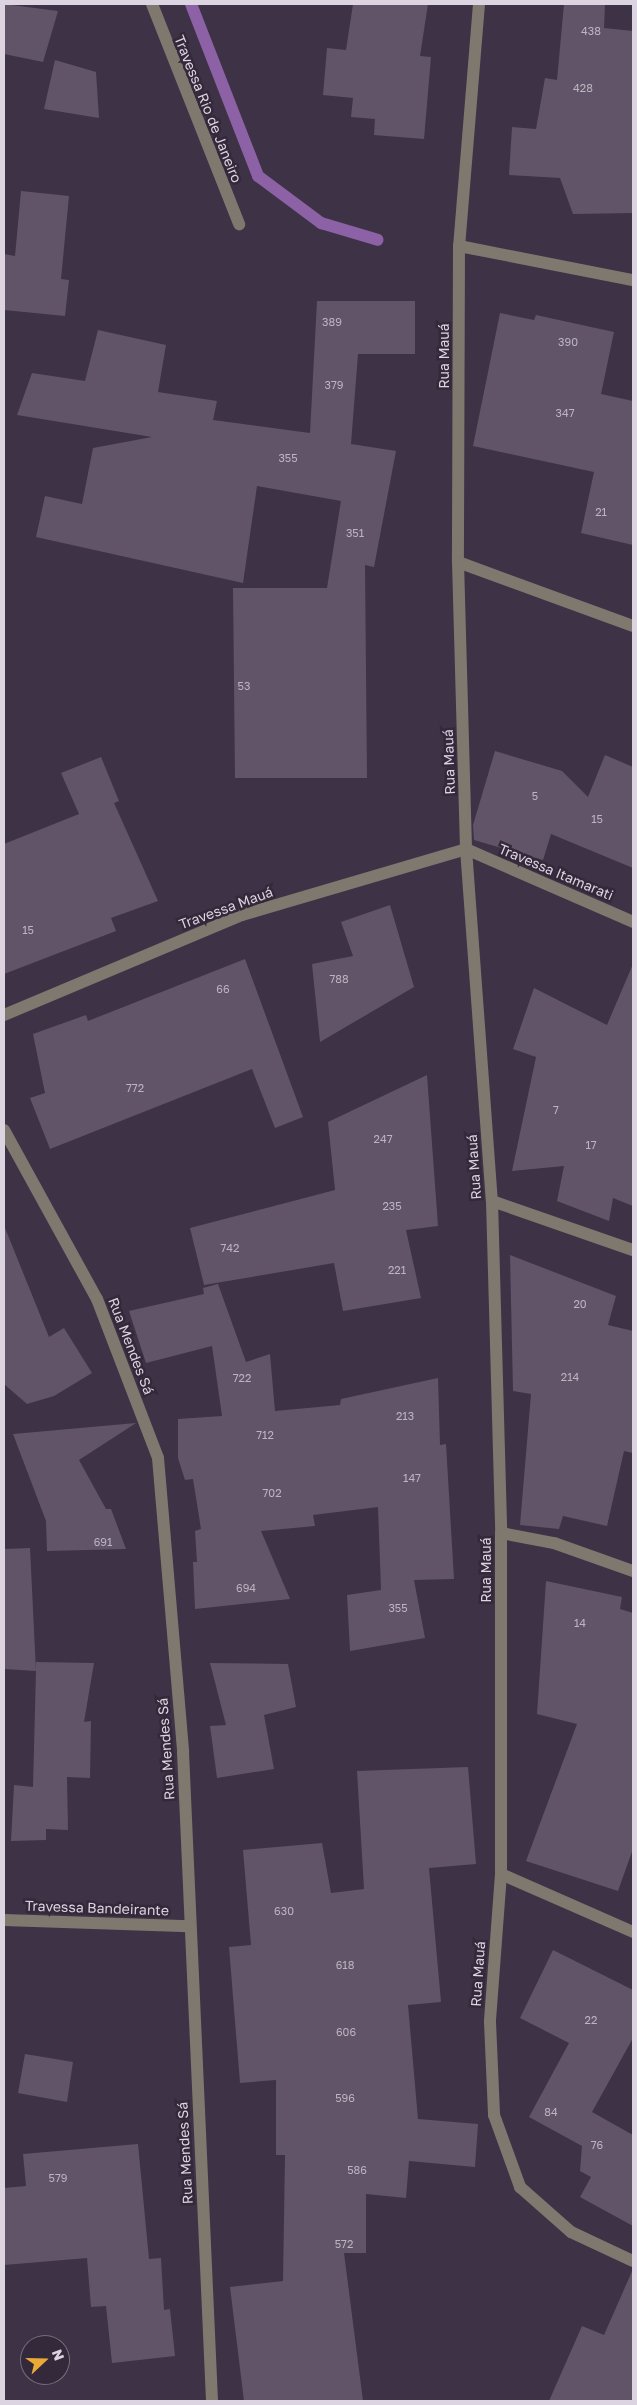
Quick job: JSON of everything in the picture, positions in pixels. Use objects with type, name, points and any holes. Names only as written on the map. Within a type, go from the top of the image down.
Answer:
[{"type":"street","name":"Travessa Rio de Janeiro","points":[[152,4],[239,224]]},
{"type":"street","name":"Rua Mauá","points":[[479,4],[459,246],[458,562],[466,849],[492,1201],[501,1533],[501,1874],[490,2022],[494,2115],[520,2187],[571,2232],[633,2261]]},
{"type":"street","points":[[459,246],[633,280]]},
{"type":"street","points":[[458,562],[633,626]]},
{"type":"street","name":"Travessa Itamarati","points":[[466,849],[633,922]]},
{"type":"street","name":"Travessa Mauá","points":[[4,1015],[242,915],[466,849]]},
{"type":"street","name":"Rua Mendes Sá","points":[[4,1130],[97,1299],[158,1458],[183,1752],[189,1926],[212,2401]]},
{"type":"street","points":[[492,1201],[633,1250]]},
{"type":"street","points":[[501,1533],[554,1543],[633,1571]]},
{"type":"street","points":[[501,1874],[633,1932]]},
{"type":"street","name":"Travessa Bandeirante","points":[[4,1920],[189,1926]]},
{"type":"building","points":[[4,4],[58,11],[43,62],[4,54]]},
{"type":"building","points":[[353,4],[428,4],[420,56],[431,57],[424,139],[374,135],[375,119],[351,117],[353,98],[323,95],[327,48],[346,50]]},
{"type":"building","points":[[564,4],[605,4],[604,28],[633,31],[633,213],[573,214],[560,178],[509,175],[512,127],[536,129],[545,78],[557,80]]},
{"type":"building","points":[[55,60],[96,72],[99,118],[44,109]]},
{"type":"building","points":[[21,191],[69,196],[61,279],[69,280],[65,316],[4,310],[4,254],[15,256]]},
{"type":"building","points":[[317,301],[415,301],[415,354],[358,354],[351,444],[396,451],[374,567],[365,565],[367,778],[235,778],[233,588],[327,588],[341,501],[257,486],[243,583],[36,537],[45,496],[82,504],[93,448],[152,437],[17,415],[32,373],[85,381],[98,330],[166,345],[158,392],[217,401],[213,420],[310,433]]},
{"type":"building","points":[[500,313],[534,320],[536,315],[614,332],[601,394],[633,401],[633,545],[581,533],[594,472],[473,446]]},
{"type":"building","points":[[495,751],[562,771],[588,797],[605,755],[633,767],[633,868],[551,834],[543,860],[474,840],[473,825]]},
{"type":"building","points":[[101,757],[119,801],[114,803],[158,901],[111,918],[116,931],[4,974],[4,844],[79,814],[61,773]]},
{"type":"building","points":[[390,905],[414,987],[320,1042],[312,964],[353,956],[341,922]]},
{"type":"building","points":[[245,959],[303,1117],[275,1128],[252,1069],[50,1149],[30,1098],[45,1093],[33,1034],[86,1015],[88,1021]]},
{"type":"building","points":[[633,964],[633,1206],[613,1198],[609,1221],[557,1201],[564,1166],[512,1171],[536,1057],[513,1049],[534,988],[607,1025]]},
{"type":"building","points":[[427,1075],[438,1226],[406,1230],[421,1298],[343,1311],[334,1263],[204,1285],[190,1228],[335,1190],[328,1122]]},
{"type":"building","points":[[5,1228],[49,1337],[64,1328],[92,1373],[54,1396],[27,1404],[4,1384]]},
{"type":"building","points":[[510,1255],[616,1296],[608,1325],[633,1331],[633,1453],[624,1451],[607,1526],[563,1516],[559,1529],[520,1525],[531,1394],[513,1391]]},
{"type":"building","points":[[218,1284],[246,1362],[270,1354],[275,1411],[340,1405],[341,1399],[438,1378],[440,1445],[446,1444],[454,1579],[414,1580],[425,1638],[350,1651],[347,1595],[381,1590],[378,1507],[313,1515],[315,1526],[261,1531],[290,1599],[195,1609],[193,1562],[197,1562],[195,1531],[201,1529],[193,1479],[185,1480],[178,1458],[178,1419],[222,1416],[212,1346],[146,1363],[129,1311],[204,1294],[203,1288]]},
{"type":"building","points":[[136,1423],[79,1460],[106,1509],[111,1509],[126,1549],[47,1551],[46,1521],[13,1434]]},
{"type":"building","points":[[30,1548],[36,1671],[4,1669],[4,1549]]},
{"type":"building","points":[[546,1581],[622,1597],[620,1609],[633,1613],[633,1849],[618,1891],[526,1861],[577,1724],[537,1714]]},
{"type":"building","points":[[36,1662],[94,1663],[84,1722],[91,1721],[90,1778],[67,1777],[68,1830],[46,1829],[46,1840],[11,1841],[14,1785],[33,1787]]},
{"type":"building","points":[[210,1663],[288,1664],[296,1707],[264,1715],[274,1769],[217,1778],[210,1726],[226,1725]]},
{"type":"building","points":[[468,1767],[476,1864],[429,1868],[441,2002],[408,2005],[418,2119],[478,2124],[475,2167],[409,2161],[406,2198],[366,2194],[366,2253],[344,2253],[363,2401],[244,2401],[230,2287],[283,2281],[285,2155],[276,2155],[276,2080],[240,2083],[229,1947],[251,1945],[243,1850],[322,1843],[331,1893],[364,1889],[357,1771]]},
{"type":"building","points":[[553,1950],[633,1990],[633,2038],[592,2112],[633,2135],[633,2226],[580,2197],[591,2177],[580,2171],[582,2146],[529,2117],[569,2043],[520,2018]]},
{"type":"building","points":[[25,2054],[73,2062],[67,2102],[18,2093]]},
{"type":"building","points":[[138,2144],[149,2259],[161,2258],[164,2310],[170,2309],[175,2356],[112,2363],[106,2306],[91,2307],[87,2258],[4,2265],[4,2188],[26,2186],[23,2154]]},
{"type":"building","points":[[633,2269],[633,2401],[549,2401],[582,2326],[604,2335]]},
{"type":"waterway","points":[[191,4],[258,176],[321,223],[378,240]]}]
